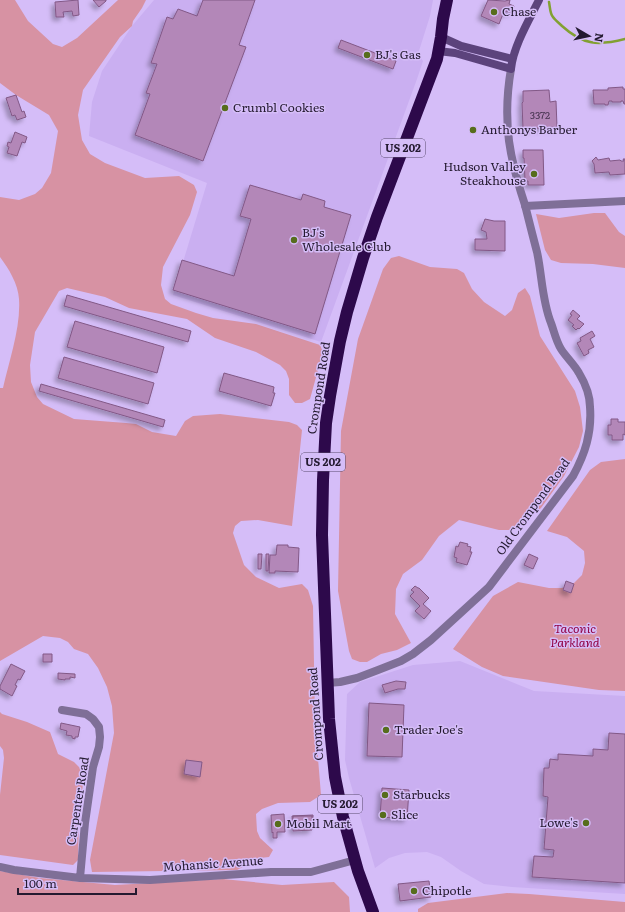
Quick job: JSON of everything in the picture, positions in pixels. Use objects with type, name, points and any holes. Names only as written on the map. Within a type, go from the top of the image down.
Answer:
[{"type":"highway","name":"Crompond Road","points":[[372,911],[355,860],[343,817],[335,777],[329,719],[322,510],[326,423],[340,341],[347,312],[377,217],[437,59],[447,0]]},
{"type":"street","points":[[438,51],[455,53],[510,69],[512,59],[521,36],[539,0]]},
{"type":"street","points":[[441,37],[461,46],[512,59]]},
{"type":"street","name":"Old Crompond Road","points":[[327,684],[352,679],[401,661],[431,640],[489,587],[573,476],[582,459],[590,427],[590,406],[588,393],[579,372],[560,348],[550,320],[537,254],[525,206],[515,176],[507,116],[510,69]]},
{"type":"street","points":[[525,206],[625,201]]},
{"type":"street","name":"Carpenter Road","points":[[62,710],[86,714],[93,719],[99,727],[99,747],[93,767],[85,823],[80,878]]},
{"type":"street","name":"Mohansic Avenue","points":[[0,867],[80,878],[150,880],[271,872],[311,872],[355,860]]},
{"type":"shaded area","points":[[154,0],[433,0],[430,16],[418,54],[423,61],[321,342],[173,295],[207,183],[89,136],[92,102],[102,71],[132,26]]},
{"type":"shaded area","points":[[460,661],[534,691],[625,696],[625,894],[484,884],[461,871],[441,857],[427,852],[405,853],[389,858],[375,868],[345,760],[347,694],[360,682],[413,665]]},
{"type":"green space","points":[[0,0],[15,0],[28,21],[53,44],[62,47],[77,38],[118,0],[146,0],[133,21],[132,26],[120,37],[83,90],[78,115],[82,140],[90,154],[105,163],[145,178],[179,176],[194,185],[197,192],[190,215],[163,267],[161,285],[165,299],[171,304],[196,313],[213,318],[256,324],[320,345],[323,352],[310,399],[302,403],[295,403],[289,395],[289,379],[286,371],[280,365],[256,352],[215,338],[187,319],[129,308],[105,297],[67,288],[59,291],[35,332],[30,365],[31,382],[37,397],[43,404],[74,419],[136,424],[152,432],[176,436],[185,421],[193,416],[220,414],[289,422],[297,425],[302,430],[292,526],[258,520],[241,521],[235,526],[233,533],[244,565],[256,577],[279,588],[302,584],[308,590],[313,606],[315,722],[321,795],[310,802],[278,803],[262,809],[256,814],[257,831],[260,838],[273,850],[269,857],[260,858],[237,870],[92,872],[90,860],[114,733],[112,706],[107,687],[98,668],[88,654],[74,649],[68,642],[60,638],[43,636],[0,661],[0,388],[3,388],[16,332],[19,299],[15,282],[0,257],[0,197],[19,200],[35,194],[42,188],[51,173],[58,131],[49,115],[16,95],[0,83]]},
{"type":"green space","points":[[605,213],[619,232],[625,236],[625,268],[593,264],[561,263],[551,260],[545,250],[536,214],[559,218]]},
{"type":"green space","points":[[399,256],[430,267],[457,269],[464,273],[472,289],[484,302],[505,316],[512,310],[518,293],[525,288],[530,296],[540,336],[575,391],[580,407],[583,431],[579,447],[564,476],[541,508],[515,530],[499,530],[459,520],[439,536],[422,560],[403,574],[396,589],[395,614],[411,643],[397,650],[381,654],[367,662],[360,662],[352,659],[349,651],[338,591],[341,431],[358,339],[383,269],[391,258]]},
{"type":"green space","name":"Taconic Parkland","points":[[625,459],[625,691],[599,690],[503,676],[482,667],[453,649],[493,596],[518,582],[549,588],[562,588],[574,583],[582,575],[585,563],[584,551],[567,537],[547,531],[590,470],[601,462]]},
{"type":"green space","points":[[0,712],[50,732],[58,754],[74,762],[80,768],[83,784],[79,818],[78,860],[73,865],[0,855],[0,795],[4,758],[3,750],[0,746]]},
{"type":"green space","points":[[0,871],[40,878],[115,885],[223,879],[282,885],[334,882],[349,897],[350,912],[0,912]]},
{"type":"green space","points":[[507,893],[625,902],[625,912],[418,912],[418,909],[428,903]]},
{"type":"building","points":[[78,0],[79,15],[73,16],[72,11],[63,12],[64,17],[56,17],[55,2]]},
{"type":"building","points":[[93,0],[106,0],[106,1],[99,7]]},
{"type":"building","points":[[203,0],[255,0],[239,45],[246,47],[203,161],[135,135],[150,94],[146,93],[157,64],[151,63],[167,17],[173,19],[178,9],[197,16]]},
{"type":"building","name":"Chase","points":[[488,0],[510,0],[509,4],[514,6],[511,13],[506,11],[503,14],[499,24],[481,16]]},
{"type":"building","name":"BJ's Gas","points":[[341,40],[396,61],[393,69],[338,48]]},
{"type":"building","points":[[623,87],[623,89],[625,89],[625,104],[623,101],[609,101],[608,105],[594,104],[593,90],[608,90],[608,88]]},
{"type":"building","points":[[549,90],[550,102],[556,101],[557,127],[523,129],[523,91]]},
{"type":"building","points":[[16,95],[22,112],[24,111],[26,117],[17,120],[15,115],[12,116],[6,98]]},
{"type":"building","points":[[15,132],[27,137],[25,143],[22,142],[17,156],[7,153],[9,147],[7,146],[8,142],[11,143]]},
{"type":"building","name":"Hudson Valley Steakhouse","points":[[523,150],[543,150],[544,185],[528,185],[528,181],[525,181]]},
{"type":"building","points":[[596,157],[598,160],[609,158],[610,161],[624,161],[623,159],[625,159],[625,174],[610,175],[609,172],[595,173],[594,164],[592,161]]},
{"type":"building","name":"BJ's Wholesale Club","points":[[250,185],[301,200],[303,194],[325,201],[324,207],[351,215],[315,334],[173,290],[182,260],[234,276],[251,219],[240,216]]},
{"type":"building","points":[[485,219],[505,221],[505,251],[475,250],[475,239],[487,239],[486,232],[481,230]]},
{"type":"building","points":[[67,295],[191,331],[188,342],[64,306]]},
{"type":"building","points":[[573,310],[580,316],[577,319],[584,324],[576,330],[572,326],[574,325],[568,320],[572,315],[570,314]]},
{"type":"building","points":[[75,321],[164,347],[157,373],[67,347]]},
{"type":"building","points":[[592,331],[595,336],[590,339],[594,347],[588,350],[589,353],[584,356],[577,343],[581,341],[580,338]]},
{"type":"building","points":[[64,357],[154,383],[148,404],[58,378]]},
{"type":"building","points":[[224,373],[274,387],[273,393],[275,393],[271,406],[219,391]]},
{"type":"building","points":[[41,384],[165,420],[163,427],[39,391]]},
{"type":"building","points":[[611,419],[618,419],[618,422],[625,422],[625,435],[623,434],[623,440],[612,440],[612,435],[608,435],[608,425],[611,425]]},
{"type":"building","points":[[460,542],[468,544],[467,546],[471,547],[470,552],[472,552],[467,565],[456,562],[457,558],[454,557],[456,546],[458,547]]},
{"type":"building","points":[[277,545],[288,545],[288,547],[299,548],[298,572],[275,571],[275,573],[269,573],[270,555],[276,555]]},
{"type":"building","points":[[258,554],[262,554],[261,569],[258,569]]},
{"type":"building","points":[[266,554],[269,554],[268,571],[266,571]]},
{"type":"building","points":[[529,554],[538,558],[533,569],[524,565]]},
{"type":"building","points":[[566,581],[574,584],[571,593],[563,590]]},
{"type":"building","points":[[415,586],[429,598],[423,604],[431,611],[424,619],[415,611],[420,606],[410,596],[414,592],[411,590]]},
{"type":"building","points":[[43,654],[52,654],[52,662],[43,662]]},
{"type":"building","points":[[11,664],[25,671],[20,680],[18,679],[15,685],[17,686],[12,696],[0,689],[0,686]]},
{"type":"building","points":[[58,673],[75,674],[75,678],[70,677],[70,679],[65,680],[58,679]]},
{"type":"building","points":[[396,681],[406,682],[405,689],[398,689],[385,693],[382,685]]},
{"type":"building","name":"Trader Joe's","points":[[369,703],[404,705],[402,757],[367,756]]},
{"type":"building","points":[[61,723],[80,727],[78,737],[75,737],[75,739],[72,738],[72,736],[66,735],[67,731],[60,729]]},
{"type":"building","name":"Lowe's","points":[[609,733],[625,734],[625,883],[532,877],[534,856],[553,857],[554,850],[544,849],[548,797],[543,796],[544,768],[549,768],[550,759],[558,760],[558,754],[593,756],[593,749],[608,750]]},
{"type":"building","points":[[186,760],[202,762],[200,777],[184,774]]},
{"type":"building","points":[[382,788],[409,790],[407,819],[380,817]]},
{"type":"building","name":"Mobil Mart","points":[[284,814],[285,832],[277,832],[277,838],[273,838],[271,815]]},
{"type":"building","points":[[313,815],[313,828],[293,829],[292,816]]},
{"type":"building","points":[[293,816],[312,816],[312,830],[293,831]]},
{"type":"building","name":"Chipotle","points":[[429,881],[431,897],[400,901],[398,884]]},
{"type":"waterway","points":[[549,2],[552,16],[562,26],[577,37],[599,43],[607,43],[625,39]]},
{"type":"place","name":"Chase","points":[[494,12]]},
{"type":"place","name":"BJ's Gas","points":[[367,55]]},
{"type":"place","name":"Crumbl Cookies","points":[[225,108]]},
{"type":"place","name":"Anthonys Barber","points":[[473,130]]},
{"type":"place","name":"Hudson Valley Steakhouse","points":[[534,174]]},
{"type":"place","name":"BJ's Wholesale Club","points":[[294,240]]},
{"type":"place","name":"Trader Joe's","points":[[386,730]]},
{"type":"place","name":"Starbucks","points":[[385,795]]},
{"type":"place","name":"Slice","points":[[383,815]]},
{"type":"place","name":"Lowe's","points":[[586,823]]},
{"type":"place","name":"Mobil Mart","points":[[278,824]]},
{"type":"place","name":"Chipotle","points":[[414,891]]}]
